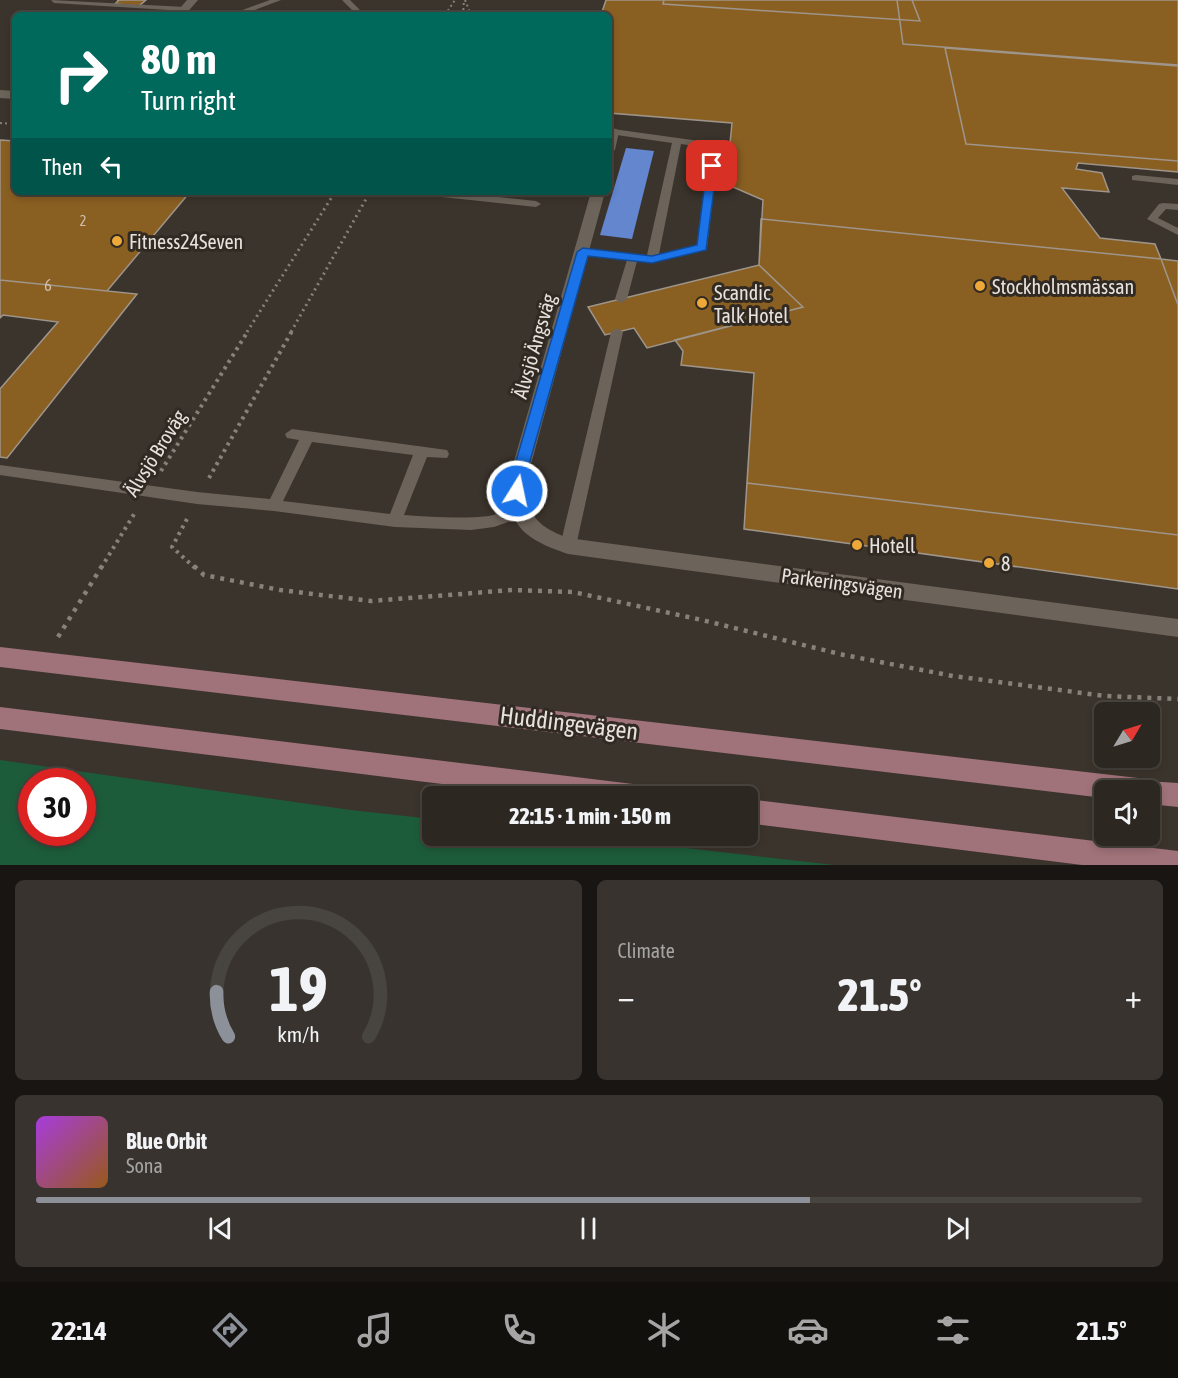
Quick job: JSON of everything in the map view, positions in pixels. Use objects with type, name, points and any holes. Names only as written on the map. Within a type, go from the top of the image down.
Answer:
[{"type":"main road","name":"Huddingevägen","points":[[0,657],[1094,785]]},
{"type":"main road","points":[[0,718],[552,786]]},
{"type":"main road","points":[[1160,793],[1178,795]]},
{"type":"main road","points":[[758,812],[1178,864]]},
{"type":"street","points":[[182,12],[193,0]]},
{"type":"street","name":"Älvsjö Ängsväg","points":[[520,512],[517,491],[521,468],[597,195]]},
{"type":"street","name":"Parkeringsvägen","points":[[520,512],[528,528],[544,539],[568,546],[1178,628]]},
{"type":"lane","points":[[242,12],[277,0]]},
{"type":"lane","points":[[346,0],[358,12]]},
{"type":"lane","points":[[54,1],[182,12]]},
{"type":"lane","points":[[583,252],[652,259],[702,248],[714,146],[612,132]]},
{"type":"lane","points":[[652,259],[677,140]]},
{"type":"lane","points":[[1136,178],[1178,182]]},
{"type":"lane","points":[[451,195],[536,204]]},
{"type":"lane","points":[[1178,207],[1163,206],[1152,219],[1178,232]]},
{"type":"lane","points":[[621,299],[633,258]]},
{"type":"lane","points":[[568,546],[617,332]]},
{"type":"lane","points":[[292,434],[442,454]]},
{"type":"lane","points":[[274,505],[308,436]]},
{"type":"lane","points":[[395,521],[422,451]]},
{"type":"lane","points":[[0,470],[197,498],[274,505],[395,521],[471,524],[494,521],[520,512]]},
{"type":"path","name":"Älvsjö Broväg","points":[[158,476],[333,195]]},
{"type":"path","name":"Älvsjö Broväg","points":[[57,638],[139,506]]},
{"type":"green space","points":[[0,760],[56,768],[18,768],[18,846],[96,846],[96,774],[422,818],[422,846],[669,846],[834,865],[0,865]]},
{"type":"water","points":[[626,148],[654,151],[632,239],[600,235]]},
{"type":"building","points":[[119,0],[146,0],[139,6],[115,4]]},
{"type":"building","name":"Stockholmsmässan","points":[[606,0],[1178,0],[1178,172],[1078,163],[1076,169],[1102,173],[1109,192],[1062,188],[1100,238],[1155,244],[1161,259],[1178,261],[1178,589],[744,529],[754,373],[681,365],[683,351],[675,340],[803,307],[759,265],[763,200],[726,184],[732,123],[612,113],[612,12],[602,12]]},
{"type":"building","points":[[664,0],[912,0],[920,21],[663,4]]},
{"type":"building","points":[[897,0],[1178,0],[1178,65],[903,44]]},
{"type":"building","points":[[945,48],[1178,66],[1178,161],[966,144]]},
{"type":"building","points":[[0,140],[12,141],[12,195],[187,195],[107,291],[0,280]]},
{"type":"building","points":[[761,219],[1161,259],[1178,305],[1178,535],[747,483],[754,373],[681,365],[683,351],[675,340],[803,307],[759,265]]},
{"type":"building","name":"Scandic Talk Hotel","points":[[759,265],[803,307],[647,348],[634,328],[605,335],[588,307]]},
{"type":"building","points":[[0,280],[137,294],[7,458],[0,457],[0,389],[58,322],[3,315],[0,318]]},
{"type":"place","name":"Fitness24Seven","points":[[117,241]]},
{"type":"place","name":"Stockholmsmässan","points":[[980,286]]},
{"type":"place","name":"Scandic Talk Hotel","points":[[702,303]]},
{"type":"place","name":"Hotell","points":[[857,545]]},
{"type":"place","name":"8","points":[[989,563]]},
{"type":"route","points":[[517,491],[521,468],[583,252],[652,259],[702,248],[712,166]]}]
